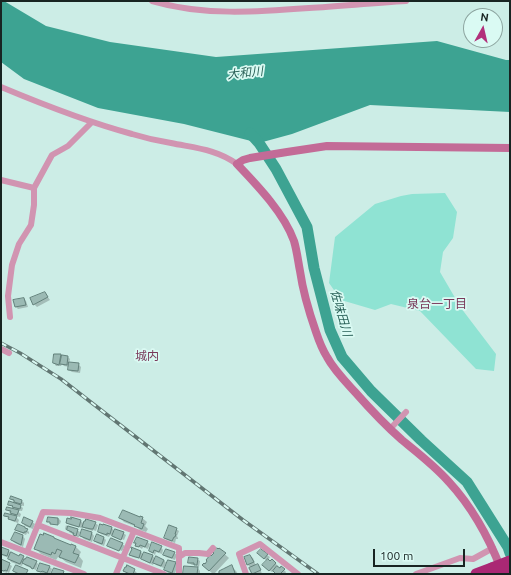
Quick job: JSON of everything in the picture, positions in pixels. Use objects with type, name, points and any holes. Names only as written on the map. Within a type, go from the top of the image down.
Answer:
[{"type":"highway","points":[[496,571],[510,561]]},
{"type":"highway","points":[[476,574],[510,570]]},
{"type":"street","points":[[152,1],[185,9],[209,12],[293,10],[406,1]]},
{"type":"street","points":[[1,87],[92,122],[145,137],[211,151],[222,155],[237,164],[276,210],[291,234],[296,250],[308,307],[325,356],[380,419],[392,428],[452,485],[477,518],[493,548],[503,574]]},
{"type":"street","points":[[10,317],[8,296],[12,265],[19,244],[31,225],[34,205],[34,188],[52,155],[68,146],[92,122]]},
{"type":"street","points":[[237,164],[250,158],[316,147],[510,148]]},
{"type":"street","points":[[1,180],[34,188]]},
{"type":"street","points":[[1,349],[9,353]]},
{"type":"street","points":[[392,428],[406,412]]},
{"type":"street","points":[[27,552],[43,512],[72,513],[100,518],[179,548],[179,574]]},
{"type":"street","points":[[38,525],[164,574]]},
{"type":"street","points":[[116,574],[134,531]]},
{"type":"street","points":[[1,542],[84,574]]},
{"type":"street","points":[[246,574],[239,554],[260,544],[298,574]]},
{"type":"street","points":[[179,557],[186,553],[208,554],[213,548]]},
{"type":"street","points":[[416,574],[460,558],[473,559],[493,548]]},
{"type":"shaded area","points":[[445,193],[457,212],[453,238],[443,252],[440,272],[461,308],[496,354],[494,371],[476,369],[420,311],[391,304],[375,310],[341,300],[329,283],[335,237],[375,204],[412,194]]},
{"type":"water","name":"大和川","points":[[1,1],[4,1],[46,26],[110,42],[216,57],[437,41],[510,60],[510,112],[370,105],[292,134],[259,143],[184,124],[98,108],[24,79],[1,62]]},
{"type":"building","points":[[45,292],[48,297],[33,305],[30,298]]},
{"type":"building","points":[[24,298],[26,305],[15,307],[13,300]]},
{"type":"building","points":[[54,354],[61,354],[59,365],[53,363]]},
{"type":"building","points":[[62,355],[68,356],[67,365],[60,364]]},
{"type":"building","points":[[69,362],[79,363],[78,371],[68,370]]},
{"type":"building","points":[[11,496],[22,500],[21,504],[10,499]]},
{"type":"building","points":[[9,501],[21,505],[20,509],[8,505]]},
{"type":"building","points":[[7,507],[19,510],[17,515],[6,510]]},
{"type":"building","points":[[123,510],[143,517],[141,523],[144,524],[142,529],[119,518]]},
{"type":"building","points":[[5,513],[17,516],[15,521],[4,516]]},
{"type":"building","points":[[24,517],[33,521],[30,527],[22,523]]},
{"type":"building","points":[[48,517],[58,518],[58,525],[47,522]]},
{"type":"building","points":[[71,517],[81,520],[79,527],[66,523],[67,518],[71,519]]},
{"type":"building","points":[[86,519],[96,522],[93,529],[82,527]]},
{"type":"building","points":[[18,524],[28,529],[26,532],[24,533],[15,530]]},
{"type":"building","points":[[100,524],[112,527],[110,534],[107,533],[107,535],[98,532]]},
{"type":"building","points":[[169,525],[177,528],[175,537],[172,541],[164,538]]},
{"type":"building","points":[[68,526],[78,529],[76,536],[73,535],[74,533],[67,530]]},
{"type":"building","points":[[82,529],[92,532],[90,540],[80,536]]},
{"type":"building","points":[[115,529],[124,532],[121,540],[112,536]]},
{"type":"building","points":[[15,532],[23,535],[21,545],[11,540]]},
{"type":"building","points":[[44,533],[76,546],[73,553],[79,555],[75,563],[59,557],[62,551],[57,549],[55,554],[52,552],[51,555],[34,549],[40,534],[43,535]]},
{"type":"building","points":[[97,534],[104,537],[102,544],[94,541]]},
{"type":"building","points":[[137,537],[148,541],[145,547],[140,545],[139,547],[135,546],[136,543],[134,543]]},
{"type":"building","points":[[111,538],[123,543],[119,551],[107,546]]},
{"type":"building","points":[[152,542],[162,546],[159,552],[154,550],[153,553],[149,551]]},
{"type":"building","points":[[1,547],[9,550],[7,556],[1,554]]},
{"type":"building","points":[[131,547],[141,551],[139,558],[129,555],[132,549]]},
{"type":"building","points":[[217,548],[226,553],[209,571],[202,565],[204,563],[205,564],[207,561],[206,560]]},
{"type":"building","points":[[166,549],[175,552],[172,558],[163,555]]},
{"type":"building","points":[[261,549],[268,554],[264,559],[257,553]]},
{"type":"building","points":[[11,552],[19,556],[20,554],[24,556],[20,564],[8,559]]},
{"type":"building","points":[[144,552],[153,555],[150,563],[141,559]]},
{"type":"building","points":[[250,555],[254,562],[247,565],[244,557]]},
{"type":"building","points":[[156,556],[164,560],[161,566],[153,563]]},
{"type":"building","points":[[27,557],[37,561],[33,569],[22,563]]},
{"type":"building","points":[[189,557],[198,558],[197,565],[194,565],[194,563],[188,563]]},
{"type":"building","points":[[1,559],[10,563],[7,571],[1,570]]},
{"type":"building","points":[[268,559],[270,561],[272,559],[276,563],[269,571],[262,565]]},
{"type":"building","points":[[168,560],[176,562],[172,573],[164,570]]},
{"type":"building","points":[[40,563],[50,566],[47,573],[37,571]]},
{"type":"building","points":[[258,564],[261,570],[252,574],[249,568]]},
{"type":"building","points":[[16,565],[28,570],[26,574],[19,574],[13,571]]},
{"type":"building","points":[[127,565],[135,569],[133,574],[123,571]]},
{"type":"building","points":[[232,565],[235,573],[217,574],[219,571]]},
{"type":"building","points":[[184,566],[198,567],[197,574],[183,574]]},
{"type":"building","points":[[277,566],[280,568],[281,566],[285,569],[280,574],[276,574],[273,571]]},
{"type":"building","points":[[54,568],[64,571],[63,574],[51,574]]},
{"type":"waterway","name":"佐味田川","points":[[250,133],[259,143],[276,169],[307,227],[314,268],[330,330],[342,357],[371,391],[467,482],[508,547],[510,553]]},
{"type":"railway","points":[[1,343],[20,353],[61,379],[243,520],[318,574]]},
{"type":"district","name":"泉台一丁目","points":[[437,304]]},
{"type":"district","name":"城内","points":[[147,356]]}]
